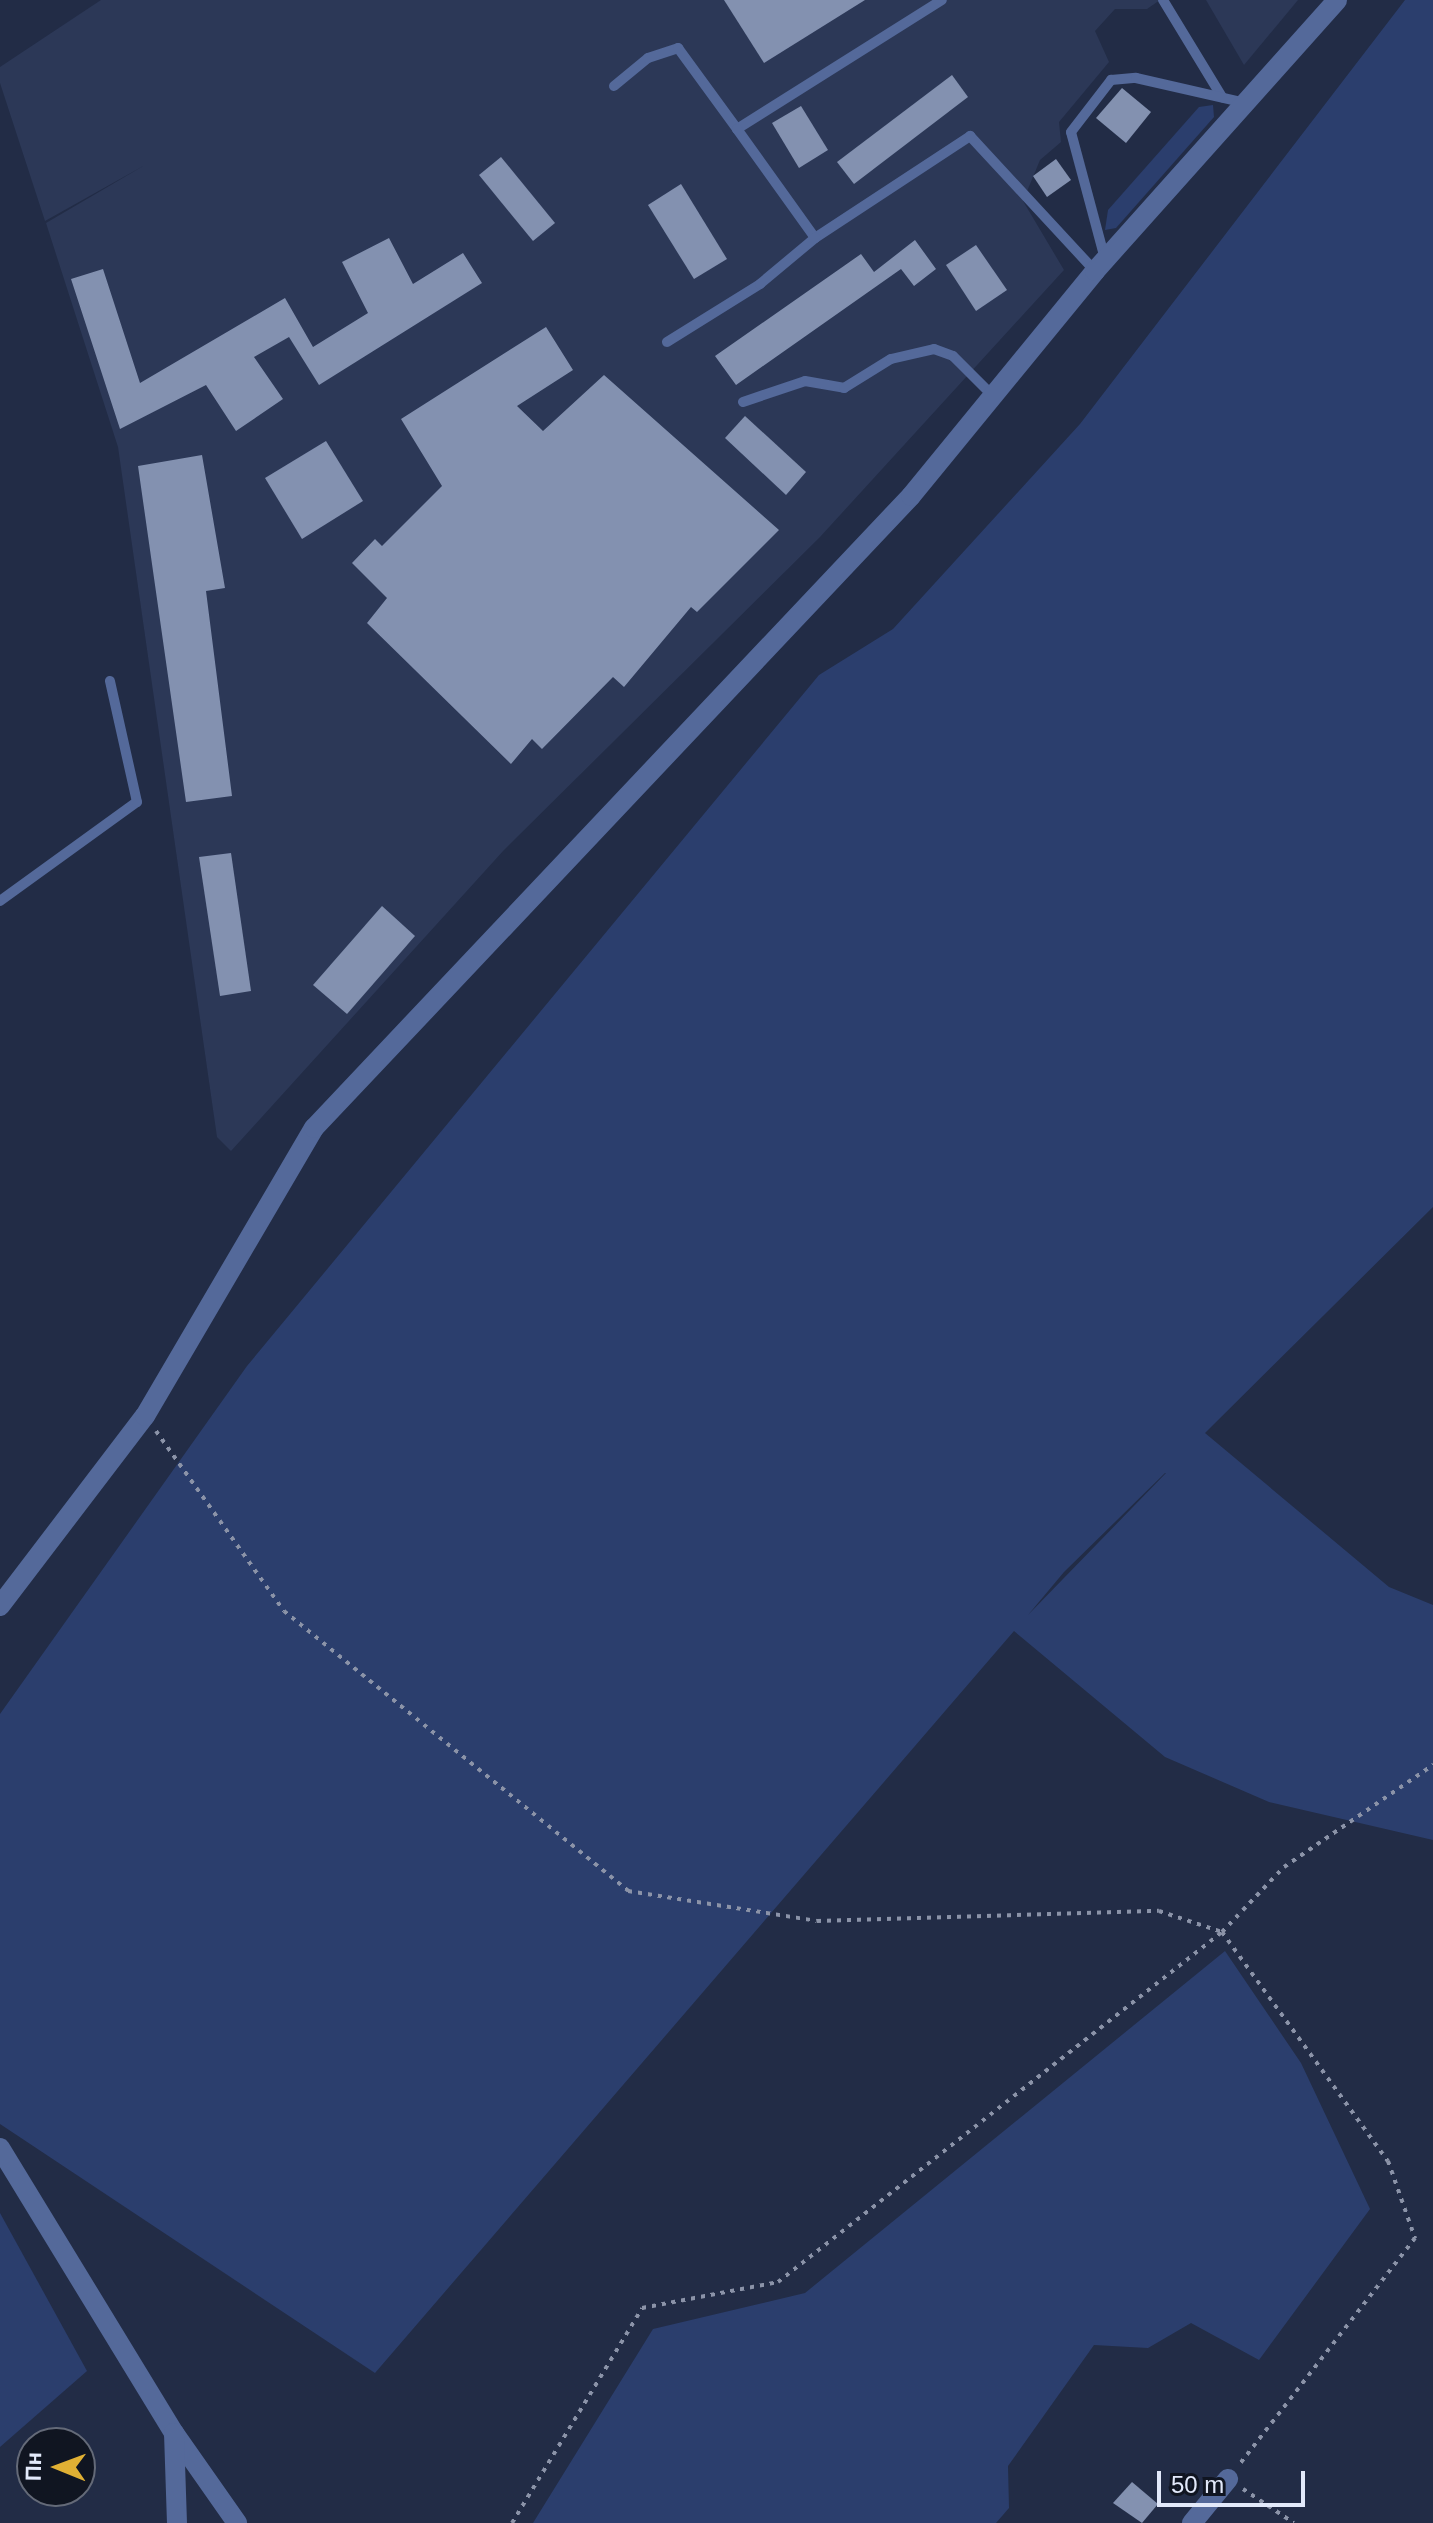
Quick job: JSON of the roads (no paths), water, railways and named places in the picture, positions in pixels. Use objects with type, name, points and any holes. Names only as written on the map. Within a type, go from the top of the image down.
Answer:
[{"type":"street","points":[[0,1606],[145,1416],[314,1128],[911,496],[1100,265],[1337,0]]},
{"type":"street","points":[[0,2148],[174,2433],[237,2523]]},
{"type":"street","points":[[174,2433],[177,2523]]},
{"type":"street","points":[[1192,2523],[1228,2479]]},
{"type":"lane","points":[[737,129],[942,0]]},
{"type":"lane","points":[[1163,0],[1222,97]]},
{"type":"lane","points":[[614,86],[648,58],[678,48],[815,238]]},
{"type":"lane","points":[[1100,265],[1071,132],[1111,80],[1136,78],[1248,103]]},
{"type":"lane","points":[[667,342],[760,284],[815,238],[970,136],[1100,265]]},
{"type":"lane","points":[[743,402],[805,381],[844,388],[891,359],[934,349],[953,356],[993,396]]},
{"type":"lane","points":[[0,901],[137,802],[110,681]]}]
